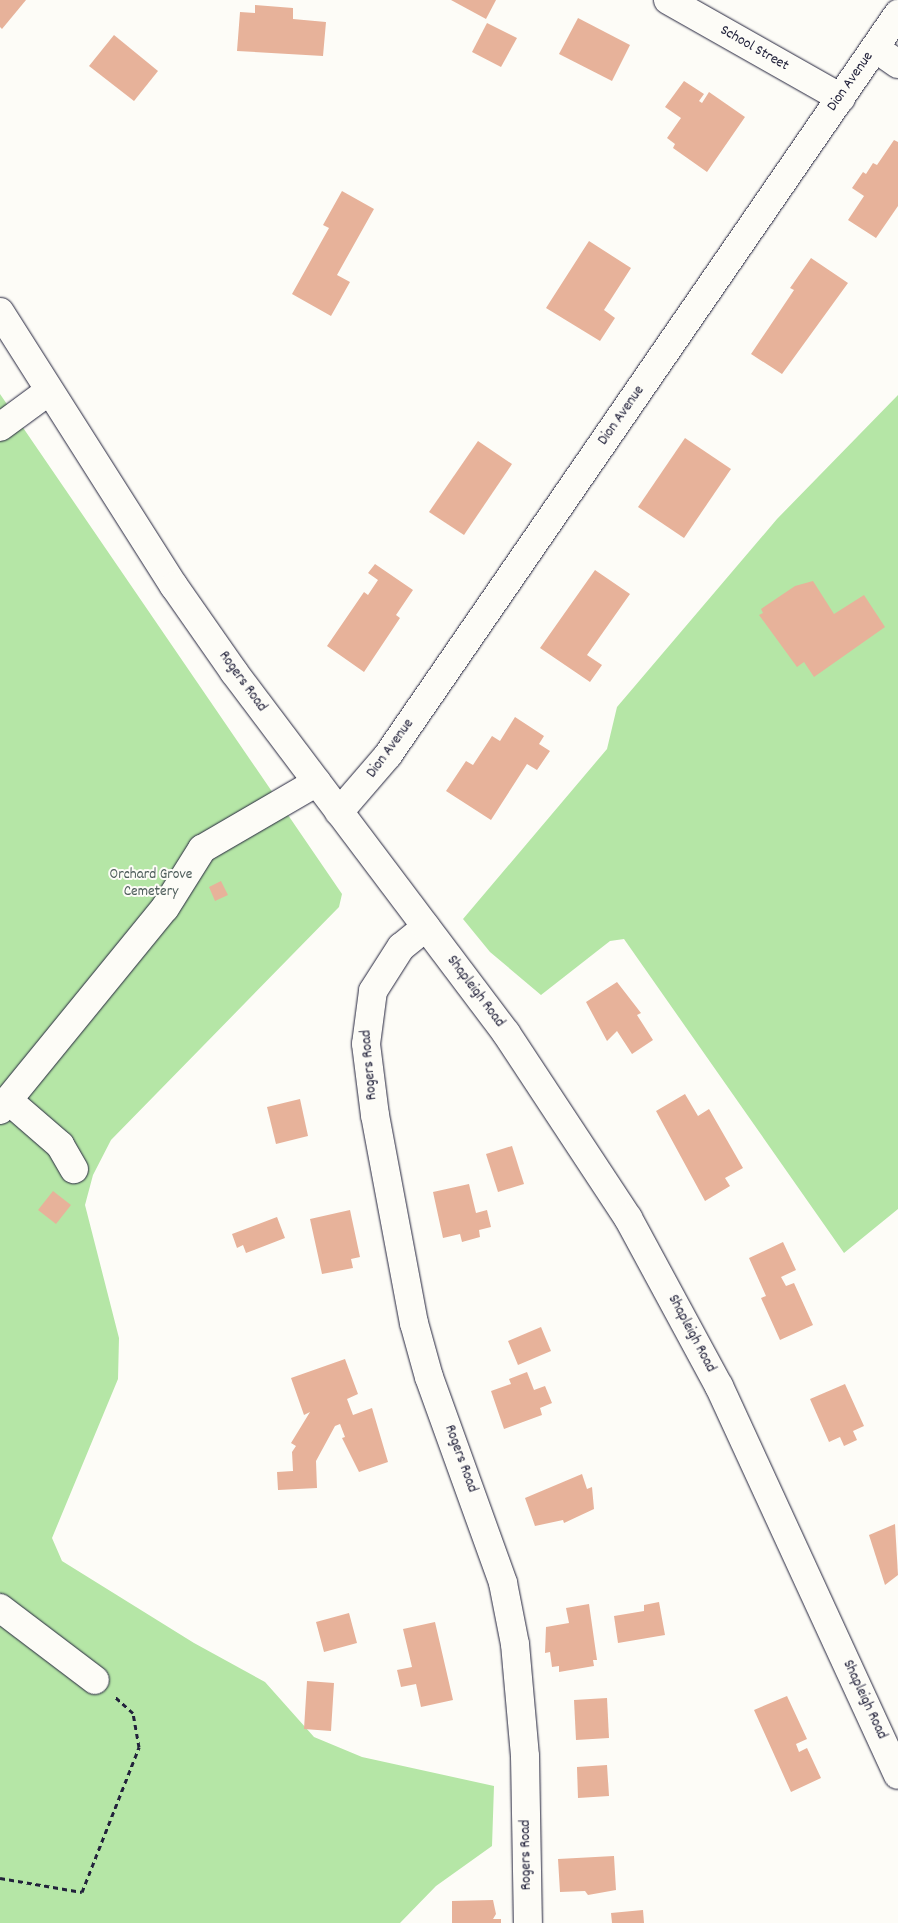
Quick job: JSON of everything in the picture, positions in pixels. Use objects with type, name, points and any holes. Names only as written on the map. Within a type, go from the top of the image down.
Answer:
[{"type":"street","name":"School Street","points":[[668,0],[840,98]]},
{"type":"street","name":"Dion Avenue","points":[[339,812],[388,755],[898,14]]},
{"type":"street","points":[[875,48],[898,64]]},
{"type":"street","name":"Rogers Road","points":[[0,312],[174,586],[316,782],[426,927],[401,947],[372,991],[366,1044],[374,1111],[414,1323],[429,1377],[503,1584],[516,1644],[525,1756],[528,1923]]},
{"type":"street","points":[[0,427],[49,391]]},
{"type":"street","points":[[74,1169],[60,1145],[4,1105],[165,908],[202,850],[316,782]]},
{"type":"street","name":"Shapleigh Road","points":[[426,927],[506,1033],[575,1133],[656,1268],[739,1428],[898,1775]]},
{"type":"street","points":[[0,1608],[95,1680]]},
{"type":"path","points":[[0,1878],[82,1892],[139,1747],[133,1713],[95,1680]]},
{"type":"green space","name":"Orchard Grove Cemetery","points":[[0,394],[342,894],[339,907],[111,1140],[93,1175],[85,1205],[119,1338],[118,1379],[52,1538],[62,1561],[194,1643],[265,1682],[314,1737],[362,1757],[494,1786],[492,1846],[436,1886],[400,1923],[0,1923]]},
{"type":"green space","points":[[898,395],[898,1209],[844,1253],[624,939],[610,941],[541,995],[490,952],[463,919],[607,749],[617,707],[777,519]]},
{"type":"building","points":[[0,0],[26,0],[2,29],[0,27]]},
{"type":"building","points":[[451,0],[496,0],[486,19]]},
{"type":"building","points":[[255,5],[293,8],[293,19],[326,22],[323,56],[237,51],[240,12],[255,13]]},
{"type":"building","points":[[578,18],[630,45],[612,81],[559,54]]},
{"type":"building","points":[[487,23],[517,38],[501,67],[472,52]]},
{"type":"building","points":[[114,35],[158,71],[134,101],[89,66]]},
{"type":"building","points":[[684,81],[704,94],[699,101],[702,103],[709,92],[745,117],[707,172],[673,148],[675,144],[667,138],[681,118],[665,107]]},
{"type":"building","points":[[894,140],[898,142],[898,206],[876,238],[848,220],[864,196],[852,188],[863,172],[866,174],[873,163],[877,165]]},
{"type":"building","points":[[342,191],[374,209],[337,275],[350,282],[331,316],[292,294],[329,228],[323,225]]},
{"type":"building","points":[[589,241],[631,268],[604,310],[615,318],[600,341],[546,308]]},
{"type":"building","points":[[811,258],[848,283],[782,374],[751,354],[794,290],[790,288]]},
{"type":"building","points":[[685,438],[731,469],[684,538],[638,507]]},
{"type":"building","points":[[478,441],[512,464],[464,535],[429,512]]},
{"type":"building","points":[[375,564],[413,590],[396,615],[400,618],[364,672],[327,646],[364,592],[368,595],[378,580],[368,573]]},
{"type":"building","points":[[595,570],[630,594],[587,655],[602,665],[590,682],[540,648]]},
{"type":"building","points":[[813,581],[834,614],[864,595],[885,627],[814,677],[804,662],[797,667],[759,615],[763,613],[761,609],[795,586]]},
{"type":"building","points":[[515,717],[544,736],[539,744],[550,751],[537,770],[527,764],[491,820],[446,791],[466,761],[473,765],[492,736],[500,741]]},
{"type":"building","points":[[221,881],[228,895],[215,901],[209,887]]},
{"type":"building","points":[[617,982],[641,1013],[637,1015],[653,1040],[632,1054],[617,1031],[607,1041],[586,1002]]},
{"type":"building","points":[[685,1094],[698,1116],[709,1109],[743,1168],[725,1178],[730,1186],[705,1201],[656,1111]]},
{"type":"building","points":[[300,1099],[308,1136],[276,1144],[267,1107]]},
{"type":"building","points":[[512,1146],[524,1184],[498,1192],[486,1154]]},
{"type":"building","points":[[469,1184],[476,1213],[487,1210],[491,1227],[479,1230],[480,1237],[462,1242],[460,1234],[443,1238],[433,1192]]},
{"type":"building","points":[[53,1191],[71,1205],[56,1224],[38,1210]]},
{"type":"building","points":[[350,1210],[360,1257],[351,1259],[353,1268],[322,1274],[310,1219]]},
{"type":"building","points":[[277,1217],[285,1238],[246,1253],[243,1245],[237,1248],[232,1234]]},
{"type":"building","points":[[783,1242],[796,1270],[781,1277],[786,1286],[794,1283],[813,1325],[780,1340],[761,1298],[766,1296],[749,1258]]},
{"type":"building","points":[[541,1327],[551,1351],[518,1365],[508,1341]]},
{"type":"building","points":[[345,1359],[358,1394],[347,1399],[353,1415],[372,1408],[388,1462],[359,1472],[342,1438],[345,1437],[340,1424],[335,1426],[316,1461],[317,1488],[278,1490],[277,1472],[293,1471],[292,1452],[296,1446],[291,1443],[310,1412],[304,1415],[291,1378]]},
{"type":"building","points":[[527,1372],[534,1390],[545,1386],[552,1403],[540,1408],[542,1415],[504,1429],[491,1391],[511,1384],[509,1379]]},
{"type":"building","points":[[845,1384],[864,1426],[853,1431],[857,1440],[844,1446],[840,1437],[829,1442],[810,1399]]},
{"type":"building","points":[[582,1474],[587,1489],[592,1487],[594,1509],[564,1523],[563,1520],[535,1526],[525,1498]]},
{"type":"building","points":[[895,1524],[898,1575],[885,1585],[869,1535]]},
{"type":"building","points":[[659,1602],[665,1635],[618,1643],[614,1616],[644,1611],[644,1605]]},
{"type":"building","points":[[589,1604],[597,1660],[593,1660],[594,1666],[559,1672],[559,1666],[552,1667],[550,1652],[545,1653],[546,1627],[569,1623],[566,1608]]},
{"type":"building","points":[[349,1613],[357,1643],[324,1652],[316,1622]]},
{"type":"building","points":[[435,1622],[453,1700],[421,1707],[416,1684],[401,1687],[397,1670],[412,1667],[403,1629]]},
{"type":"building","points":[[307,1681],[334,1683],[331,1731],[304,1729]]},
{"type":"building","points":[[787,1696],[807,1739],[796,1744],[799,1752],[807,1748],[821,1778],[791,1792],[754,1710]]},
{"type":"building","points":[[607,1698],[609,1738],[576,1740],[574,1700]]},
{"type":"building","points":[[607,1765],[609,1796],[578,1798],[577,1767]]},
{"type":"building","points":[[614,1856],[616,1890],[588,1895],[585,1891],[560,1892],[558,1859]]},
{"type":"building","points":[[493,1900],[496,1914],[493,1919],[501,1919],[501,1923],[452,1923],[452,1901]]},
{"type":"building","points":[[643,1910],[644,1923],[612,1923],[611,1913]]}]
